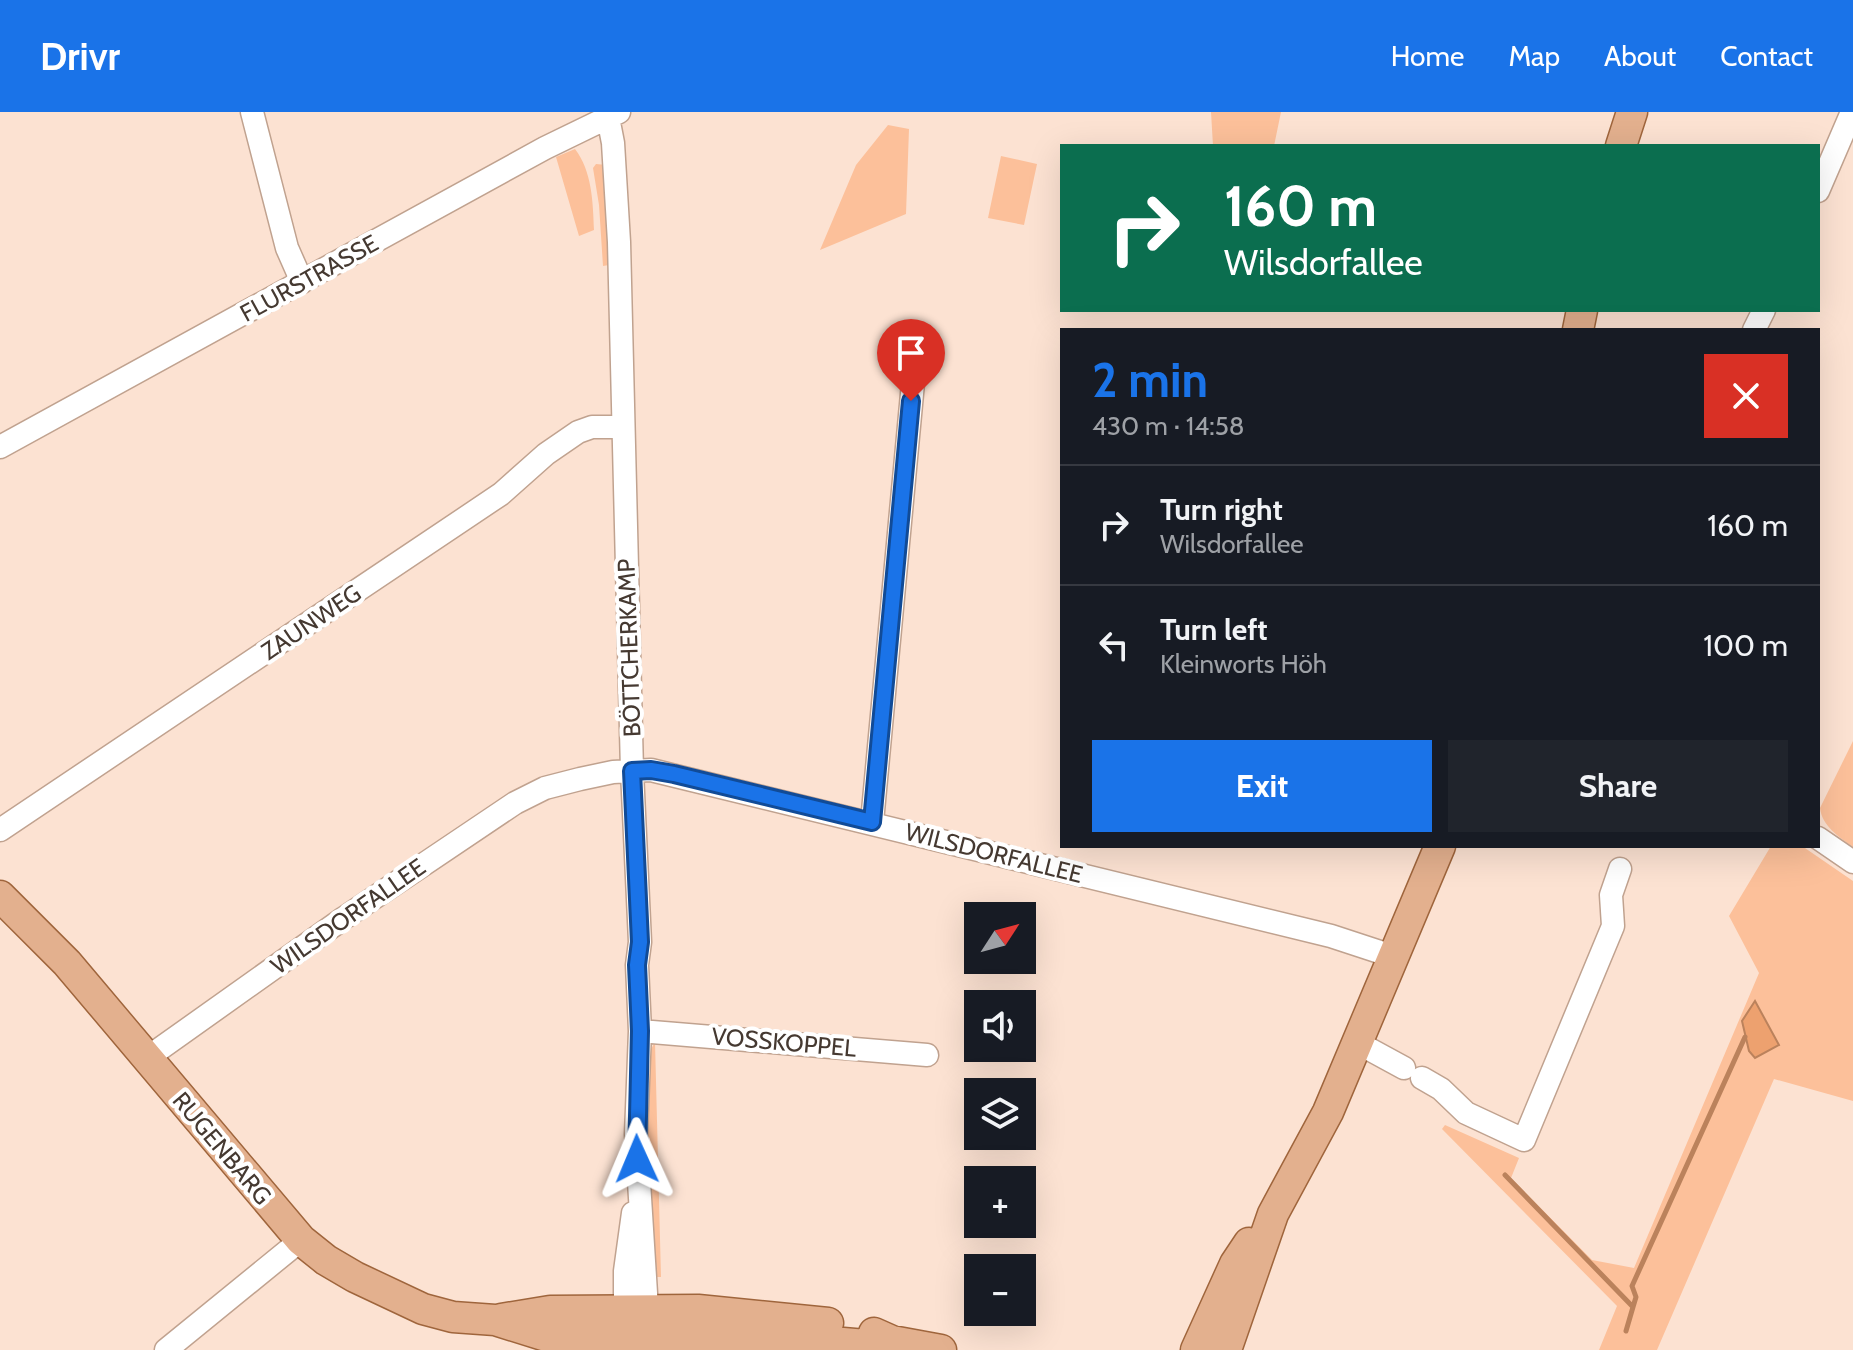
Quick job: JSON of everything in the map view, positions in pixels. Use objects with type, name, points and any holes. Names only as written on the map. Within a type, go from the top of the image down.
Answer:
[{"type":"main road","points":[[1622,144],[1632,112]]},
{"type":"main road","points":[[1196,1350],[1235,1264],[1273,1214],[1305,1159],[1358,1043],[1439,848]]},
{"type":"main road","name":"RUGENBARG","points":[[0,896],[67,963],[301,1240],[333,1264],[404,1301],[453,1317],[495,1320],[550,1311],[637,1334],[698,1310],[807,1320],[867,1330],[892,1341],[941,1350]]},
{"type":"main road","points":[[1226,1350],[1273,1214]]},
{"type":"street","points":[[252,112],[287,248],[302,282]]},
{"type":"street","points":[[1820,186],[1852,112]]},
{"type":"street","name":"FLURSTRASSE","points":[[0,447],[611,114]]},
{"type":"street","name":"BÖTTCHERKAMP","points":[[611,114],[619,242],[632,771],[640,942],[637,965],[640,1031],[636,1134],[637,1334]]},
{"type":"street","points":[[872,822],[913,383]]},
{"type":"street","name":"ZAUNWEG","points":[[0,830],[501,494],[546,454],[571,437],[592,427],[623,427]]},
{"type":"street","name":"WILSDORFALLEE","points":[[147,1058],[344,918],[502,811],[545,788],[632,771],[651,770],[682,776],[872,822],[1331,936],[1395,957]]},
{"type":"street","points":[[1820,839],[1853,862]]},
{"type":"street","points":[[1358,1043],[1441,1089],[1466,1113],[1524,1140],[1613,926],[1611,895],[1620,869]]},
{"type":"street","name":"VOSSKOPPEL","points":[[640,1031],[927,1055]]},
{"type":"street","points":[[166,1350],[301,1240]]},
{"type":"shaded area","points":[[1211,112],[1281,112],[1274,144],[1213,144]]},
{"type":"shaded area","points":[[888,125],[909,129],[906,214],[820,250],[856,165]]},
{"type":"shaded area","points":[[575,149],[588,177],[594,219],[594,230],[579,236],[556,157]]},
{"type":"shaded area","points":[[1001,156],[1037,164],[1024,225],[988,218]]},
{"type":"shaded area","points":[[596,164],[607,165],[609,265],[603,266],[593,168]]},
{"type":"shaded area","points":[[1853,741],[1853,847],[1828,826],[1820,808]]},
{"type":"shaded area","points":[[1770,848],[1805,848],[1853,881],[1853,1101],[1774,1079],[1657,1350],[1599,1350],[1617,1306],[1442,1129],[1445,1125],[1519,1158],[1511,1178],[1592,1260],[1634,1268],[1759,973],[1729,916]]},
{"type":"shaded area","points":[[1755,1001],[1779,1045],[1755,1058],[1749,1051],[1742,1021]]},
{"type":"shaded area","points":[[655,1042],[661,1277],[656,1277],[652,1247],[650,1138],[642,1134],[641,1122],[649,1116],[649,1053]]},
{"type":"waterway","points":[[1633,1307],[1636,1297],[1632,1286],[1745,1037]]},
{"type":"waterway","points":[[1505,1175],[1633,1307],[1626,1331]]},
{"type":"route","points":[[637,1159],[640,1031],[637,965],[640,942],[632,771],[674,774],[872,822],[911,401]]}]
